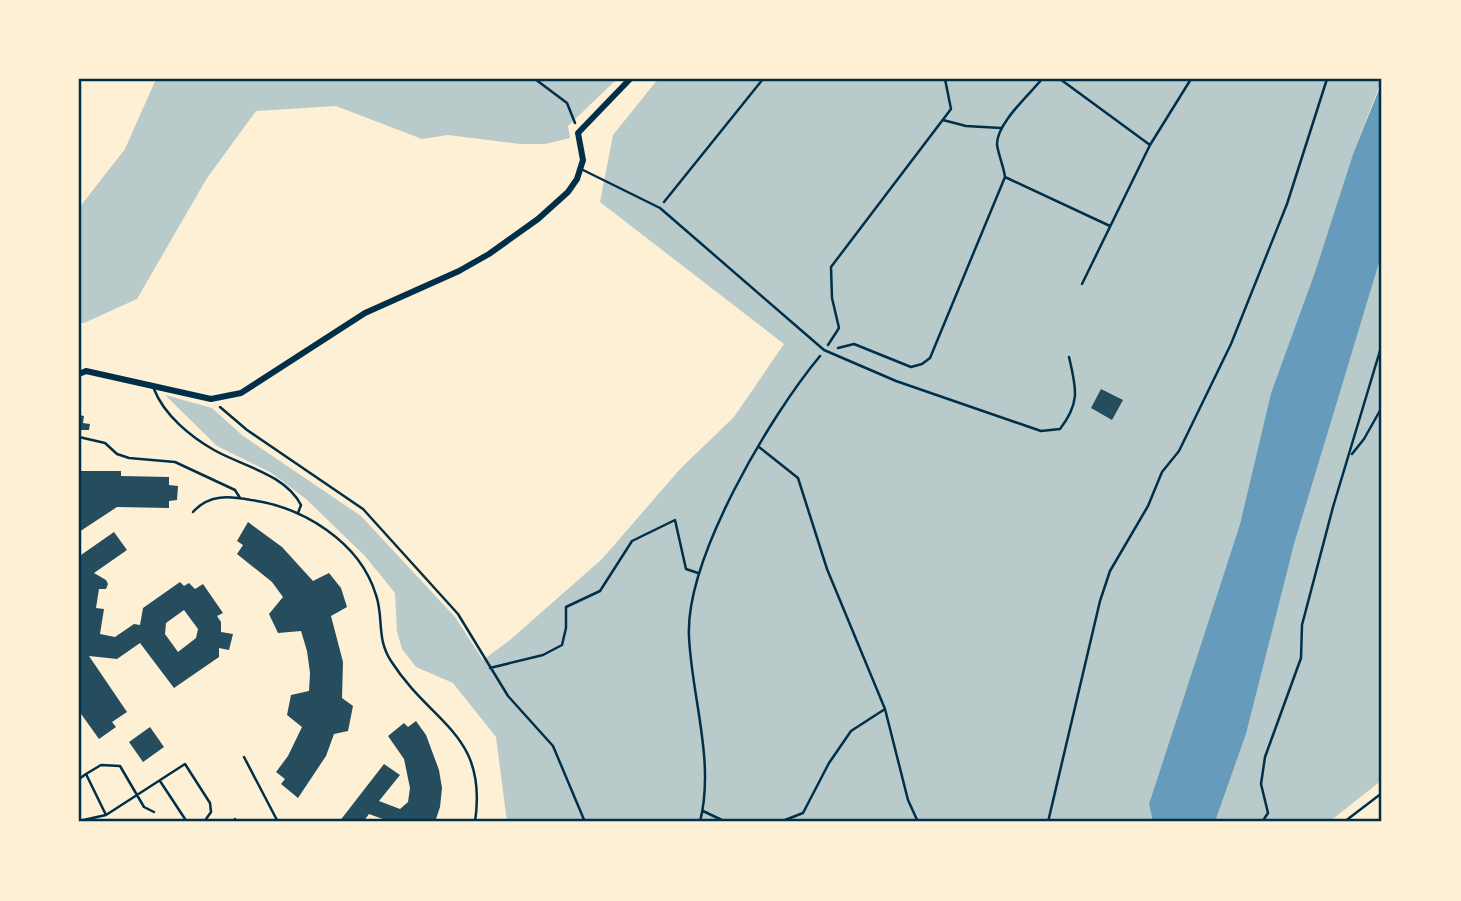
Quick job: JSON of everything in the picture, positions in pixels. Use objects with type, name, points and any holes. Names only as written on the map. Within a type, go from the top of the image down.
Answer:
[{"type":"street","points":[[79,374],[86,371],[211,399],[241,393],[365,313],[459,271],[489,254],[555,205],[568,192],[581,169],[583,152],[578,133],[630,79]]},
{"type":"lane","points":[[581,169],[660,208],[824,350],[896,381],[1041,431],[1060,429],[1068,419],[1076,400],[1069,357]]},
{"type":"lane","points":[[153,386],[166,411],[213,450],[266,474],[284,486],[297,499],[300,505],[298,513]]},
{"type":"lane","points":[[79,437],[104,443],[117,454],[129,458],[175,462],[235,490],[240,498]]},
{"type":"lane","points":[[193,512],[210,498],[268,502],[298,513],[340,542],[367,575],[376,593],[380,632],[390,660],[416,693],[454,732],[474,767],[478,787],[475,822]]},
{"type":"lane","points":[[244,757],[278,822]]},
{"type":"lane","points":[[79,821],[106,815],[185,764],[210,803],[211,811],[204,822]]},
{"type":"lane","points":[[79,779],[101,765],[120,766],[144,807],[154,812]]},
{"type":"lane","points":[[86,774],[106,815]]},
{"type":"lane","points":[[160,781],[187,822]]},
{"type":"path","points":[[535,79],[567,103],[578,133]]},
{"type":"path","points":[[660,208],[764,79]]},
{"type":"path","points":[[700,822],[707,774],[692,682],[689,633],[692,594],[698,573],[725,508],[759,447],[790,394],[839,328],[832,298],[831,267],[951,109],[945,79]]},
{"type":"path","points":[[824,350],[854,344],[911,368],[930,358],[1005,177],[1003,160],[997,145],[1001,128],[1042,79]]},
{"type":"path","points":[[1060,79],[1150,145]]},
{"type":"path","points":[[1082,284],[1150,145],[1191,79]]},
{"type":"path","points":[[1048,822],[1100,601],[1110,571],[1148,506],[1162,472],[1179,451],[1231,344],[1287,204],[1327,79]]},
{"type":"path","points":[[943,120],[966,126],[1001,128]]},
{"type":"path","points":[[1005,177],[1110,226]]},
{"type":"path","points":[[1262,822],[1268,813],[1261,784],[1265,757],[1301,658],[1302,625],[1333,507],[1382,344]]},
{"type":"path","points":[[211,399],[247,430],[363,509],[458,614],[508,696],[553,746],[585,822]]},
{"type":"path","points":[[1350,456],[1364,439],[1382,407]]},
{"type":"path","points":[[759,447],[798,478],[827,569],[885,709],[908,800],[918,822]]},
{"type":"path","points":[[490,668],[543,655],[562,645],[566,628],[566,607],[600,591],[632,541],[675,520],[686,569],[698,573]]},
{"type":"path","points":[[780,822],[803,813],[829,763],[851,731],[885,709]]},
{"type":"path","points":[[1344,822],[1382,793]]},
{"type":"path","points":[[703,811],[726,822]]},
{"type":"shaded area","points":[[156,79],[617,79],[568,126],[570,138],[545,144],[520,144],[448,135],[422,139],[336,106],[256,111],[207,178],[137,299],[79,323],[79,208],[125,149]]},
{"type":"shaded area","points":[[658,79],[1382,79],[1353,154],[1315,272],[1271,393],[1240,524],[1149,804],[1153,822],[507,822],[496,737],[453,683],[416,667],[402,649],[397,631],[395,593],[365,556],[306,499],[270,472],[217,446],[165,395],[212,408],[243,436],[361,516],[455,617],[483,660],[510,640],[602,559],[681,468],[734,417],[784,344],[600,202],[613,135]]},
{"type":"shaded area","points":[[1382,253],[1382,780],[1329,822],[1215,822],[1246,734],[1293,544]]},
{"type":"water","points":[[1382,82],[1382,253],[1294,544],[1246,734],[1215,822],[1153,822],[1149,804],[1240,524],[1271,393],[1315,272],[1353,154]]},
{"type":"building","points":[[1101,389],[1123,400],[1112,420],[1091,408]]},
{"type":"building","points":[[79,415],[84,416],[83,423],[90,424],[89,430],[79,430]]},
{"type":"building","points":[[81,471],[121,471],[121,476],[169,477],[169,485],[178,486],[177,500],[169,501],[169,508],[117,507],[79,532]]},
{"type":"building","points":[[248,522],[282,547],[313,581],[329,573],[341,588],[347,607],[331,616],[343,662],[342,698],[353,706],[348,731],[334,734],[326,756],[298,798],[281,784],[285,779],[276,772],[288,756],[302,727],[287,715],[291,695],[309,691],[307,651],[301,631],[278,633],[269,614],[283,597],[272,582],[237,554],[243,545],[237,541]]},
{"type":"building","points":[[114,532],[127,550],[94,573],[108,584],[106,589],[99,589],[96,608],[104,609],[100,634],[115,637],[134,624],[140,625],[143,608],[180,582],[184,586],[189,583],[195,589],[203,584],[223,613],[217,616],[221,622],[221,632],[233,634],[229,650],[219,648],[219,657],[174,688],[140,643],[117,659],[89,656],[127,712],[112,722],[116,727],[99,739],[79,711],[79,553],[81,555]],"holes":[[[184,610],[198,629],[196,638],[178,652],[165,634],[166,623]]]},
{"type":"building","points":[[416,721],[426,735],[439,770],[442,788],[435,822],[391,822],[369,814],[363,822],[339,822],[384,764],[400,775],[379,801],[400,809],[408,802],[410,788],[404,759],[388,736],[404,723],[408,727]]},
{"type":"building","points":[[150,727],[164,747],[143,762],[129,742]]}]
